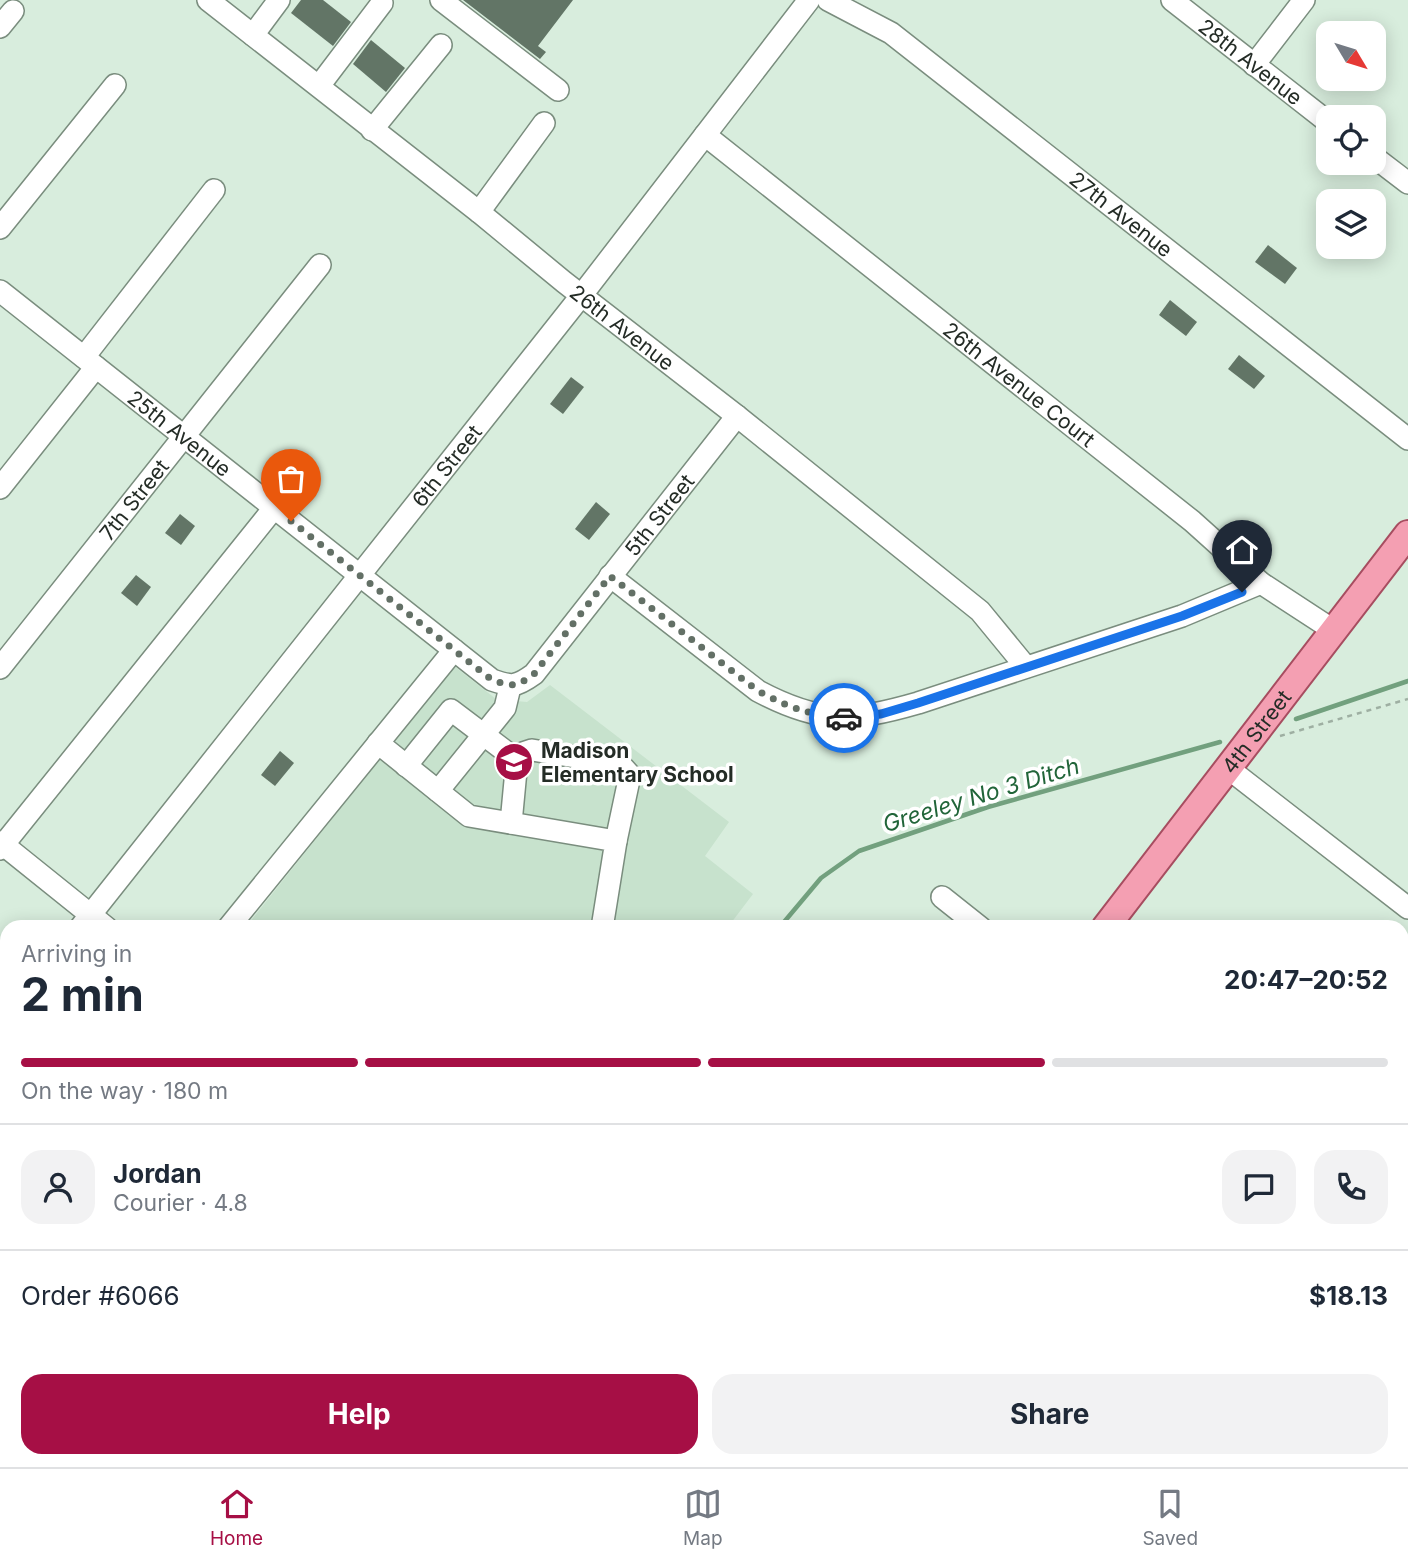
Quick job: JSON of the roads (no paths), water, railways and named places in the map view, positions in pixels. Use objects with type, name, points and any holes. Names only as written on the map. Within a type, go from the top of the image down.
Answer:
[{"type":"main road","name":"4th Street","points":[[1111,920],[1408,534]]},
{"type":"street","name":"26th Avenue","points":[[208,0],[980,611],[1026,667]]},
{"type":"street","points":[[253,35],[279,0]]},
{"type":"street","points":[[441,0],[558,90]]},
{"type":"street","name":"6th Street","points":[[95,920],[809,0]]},
{"type":"street","name":"27th Avenue","points":[[828,0],[891,33],[1408,439]]},
{"type":"street","name":"28th Avenue","points":[[1172,0],[1316,113]]},
{"type":"street","points":[[1254,65],[1304,0]]},
{"type":"street","points":[[319,86],[382,3]]},
{"type":"street","points":[[372,130],[440,45]]},
{"type":"street","points":[[0,228],[115,85]]},
{"type":"street","points":[[479,212],[544,123]]},
{"type":"street","name":"26th Avenue Court","points":[[705,135],[1192,521],[1262,583],[1333,630]]},
{"type":"street","points":[[1386,166],[1408,183]]},
{"type":"street","points":[[0,488],[214,190]]},
{"type":"street","name":"7th Street","points":[[0,668],[320,265]]},
{"type":"street","name":"25th Avenue","points":[[0,291],[492,680],[519,682]]},
{"type":"street","name":"5th Street","points":[[438,791],[505,708],[519,682],[534,674],[737,416]]},
{"type":"street","points":[[89,920],[1,845],[274,508]]},
{"type":"street","points":[[610,576],[758,691],[785,706],[815,715],[849,718],[881,714],[1026,667],[1182,616],[1262,583]]},
{"type":"street","points":[[235,920],[454,650]]},
{"type":"street","points":[[407,766],[451,710],[517,760]]},
{"type":"street","points":[[379,743],[469,816],[616,841]]},
{"type":"street","points":[[511,823],[517,760],[523,753],[532,750],[620,764],[630,775],[603,920]]},
{"type":"street","points":[[1228,769],[1408,908]]},
{"type":"street","points":[[942,897],[971,920]]},
{"type":"waterway","name":"Greeley No 3 Ditch","points":[[1296,719],[1408,681]]},
{"type":"waterway","name":"Greeley No 3 Ditch","points":[[786,920],[821,878],[859,851],[988,807],[1220,742]]},
{"type":"place","name":"Madison Elementary School","points":[[514,762]]}]
